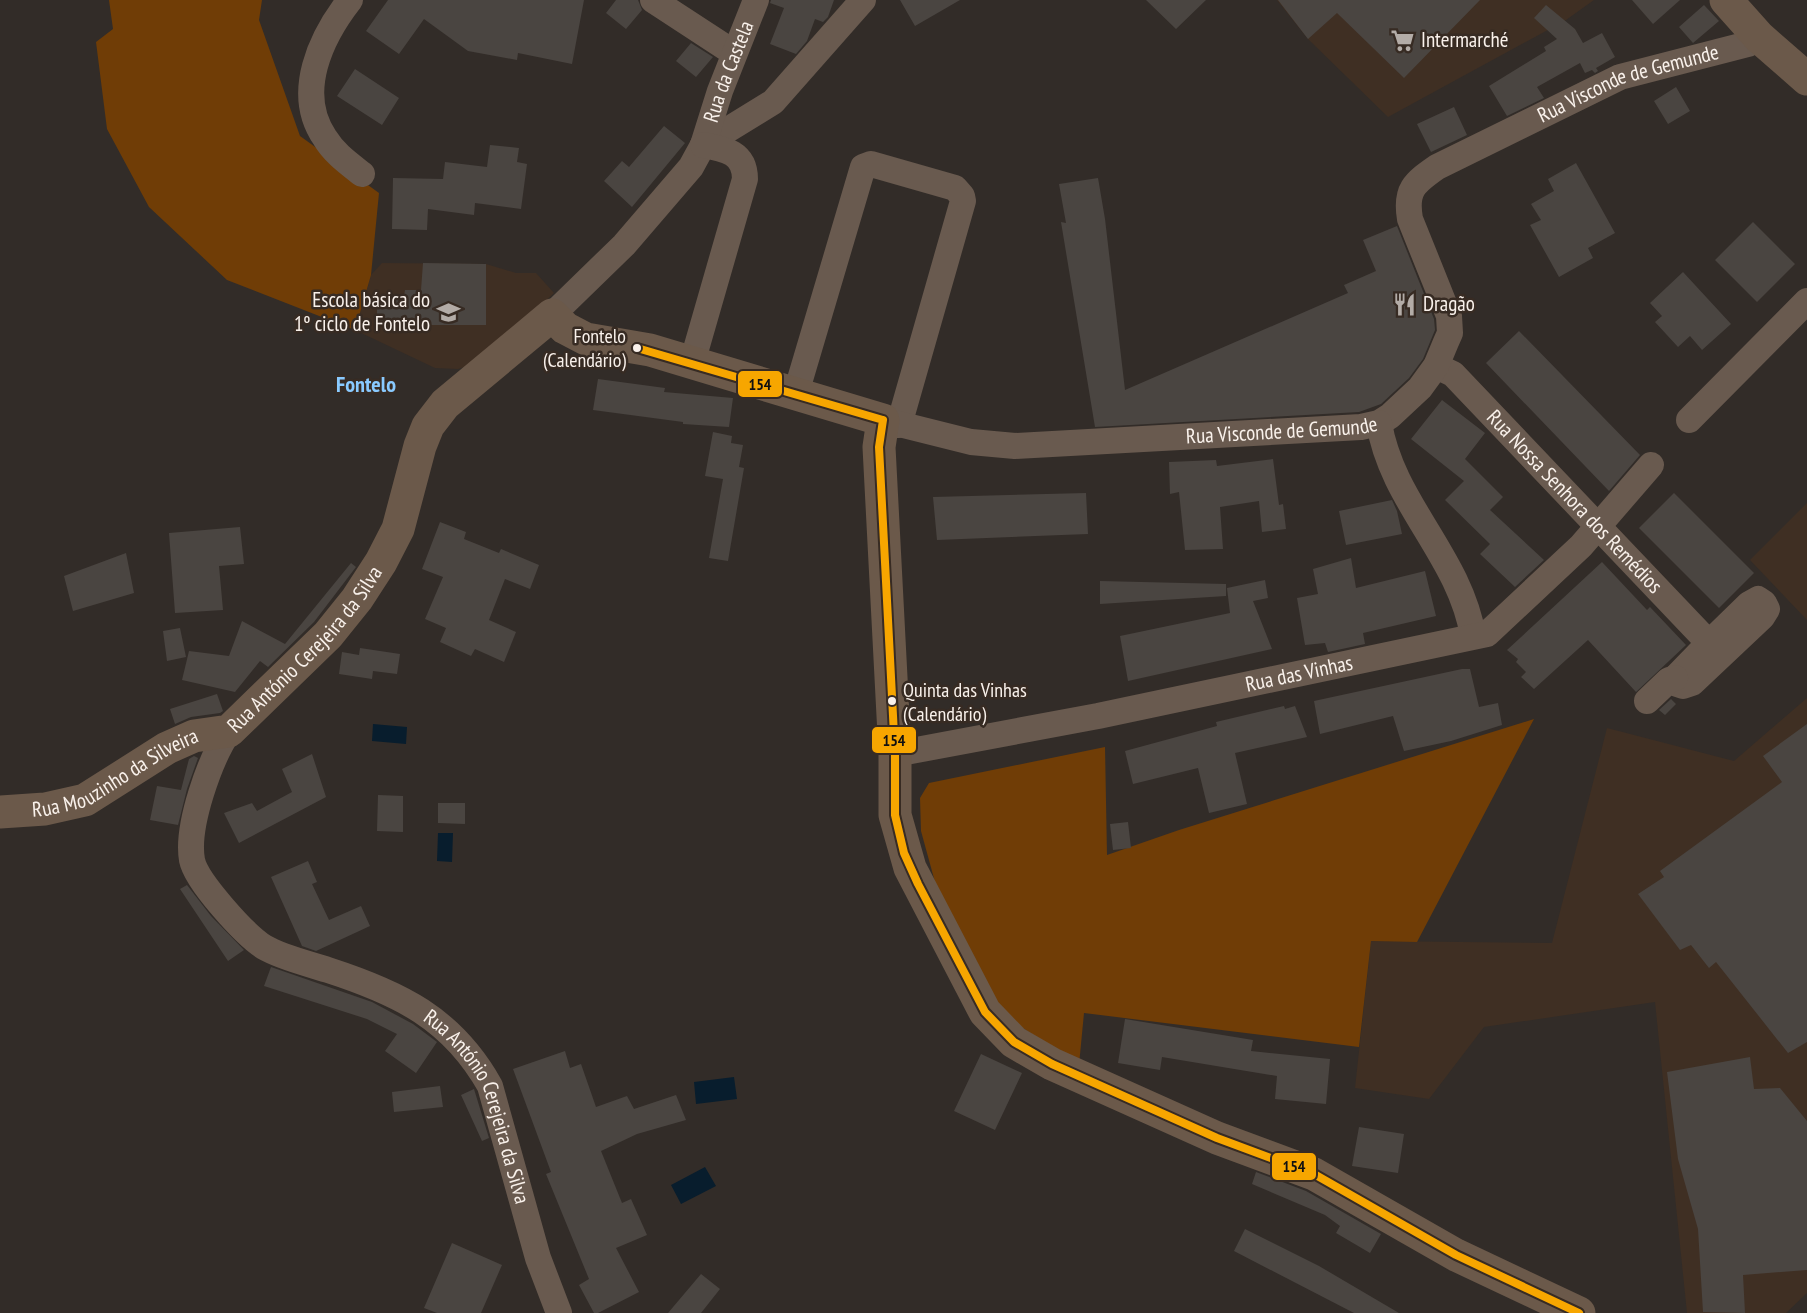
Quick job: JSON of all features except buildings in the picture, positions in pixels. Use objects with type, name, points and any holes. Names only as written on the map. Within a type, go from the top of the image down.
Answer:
[{"type":"street","points":[[350,0],[325,36],[311,87],[313,111],[323,136],[336,153],[362,174]]},
{"type":"street","points":[[653,0],[734,53]]},
{"type":"street","name":"Rua da Castela","points":[[703,145],[734,53],[756,0]]},
{"type":"street","points":[[703,145],[773,102],[863,0]]},
{"type":"street","points":[[1726,0],[1759,36],[1807,79]]},
{"type":"street","name":"Rua Visconde de Gemunde","points":[[552,315],[565,328],[586,339],[650,350],[891,422],[971,442],[1036,446],[1254,435],[1361,427],[1379,423],[1406,404],[1436,366],[1450,333],[1449,316],[1410,219],[1407,204],[1411,190],[1419,179],[1437,167],[1620,77],[1748,44],[1759,36]]},
{"type":"street","points":[[692,363],[745,179],[743,163],[738,156],[730,151],[703,145]]},
{"type":"street","name":"Rua António Cerejeira da Silva","points":[[559,1313],[537,1258],[490,1086],[462,1045],[418,1007],[390,992],[264,947],[243,931],[196,872],[192,845],[204,782],[214,755],[229,731],[328,635],[357,599],[381,562],[398,529],[420,446],[428,426],[469,382],[552,315],[624,245],[675,189],[703,145]]},
{"type":"street","points":[[796,393],[863,167],[872,164],[954,188],[962,196],[963,201],[891,422],[879,447],[895,815],[910,867],[985,1012],[1014,1042],[1052,1064],[1217,1138],[1314,1174],[1456,1255],[1579,1313]]},
{"type":"street","points":[[1689,420],[1807,302]]},
{"type":"street","name":"Rua Nossa Senhora dos Remédios","points":[[1436,366],[1453,374],[1709,643]]},
{"type":"street","points":[[1379,423],[1386,457],[1396,482],[1456,580],[1469,612],[1473,636]]},
{"type":"street","name":"Rua das Vinhas","points":[[894,754],[1098,716],[1487,634],[1495,629],[1581,546],[1652,465]]},
{"type":"street","points":[[1647,701],[1669,680],[1675,678],[1749,604],[1758,599],[1764,603],[1767,609],[1762,617],[1692,683],[1683,686],[1677,684],[1675,678]]},
{"type":"street","name":"Rua Mouzinho da Silveira","points":[[0,812],[45,809],[85,800],[167,748],[194,736],[229,731]]},
{"type":"shaded area","points":[[109,0],[262,0],[259,20],[300,136],[379,193],[371,275],[355,330],[227,280],[149,207],[107,129],[96,42],[113,29]]},
{"type":"shaded area","points":[[1277,0],[1594,0],[1566,20],[1388,117],[1308,39]]},
{"type":"shaded area","name":"Escola básica do 1º ciclo de Fontelo","points":[[382,263],[486,264],[516,273],[536,273],[554,293],[482,362],[458,369],[435,368],[355,330],[371,275]]},
{"type":"shaded area","points":[[1807,503],[1807,620],[1750,560]]},
{"type":"shaded area","points":[[1807,698],[1807,1293],[1786,1313],[1687,1313],[1655,1002],[1484,1027],[1429,1099],[1355,1088],[1371,941],[1552,943],[1607,728],[1734,761]]},
{"type":"shaded area","points":[[1534,719],[1417,942],[1371,941],[1359,1047],[1084,1013],[1079,1065],[1000,1013],[938,893],[921,831],[920,798],[929,783],[1105,747],[1107,855],[1179,830]]},
{"type":"water","points":[[373,724],[407,727],[406,744],[372,741]]},
{"type":"water","points":[[438,833],[453,833],[452,862],[437,861]]},
{"type":"water","points":[[734,1077],[737,1099],[696,1104],[694,1082]]},
{"type":"water","points":[[705,1167],[716,1186],[681,1204],[671,1185]]},
{"type":"transit line","name":"154","points":[[637,348],[883,420]]},
{"type":"transit line","name":"154","points":[[883,420],[879,447],[895,754],[895,815],[904,853],[918,884],[985,1012],[1014,1042],[1052,1064],[1217,1138],[1314,1174],[1456,1255],[1579,1313]]},
{"type":"place","name":"Intermarché","points":[[1403,40]]},
{"type":"place","name":"Dragão","points":[[1405,304]]},
{"type":"place","name":"Escola básica do 1º ciclo de Fontelo","points":[[448,312]]},
{"type":"place","name":"Fontelo (Calendário)","points":[[637,348]]},
{"type":"place","name":"Quinta das Vinhas (Calendário)","points":[[892,701]]},
{"type":"district","name":"Fontelo","points":[[366,384]]}]
